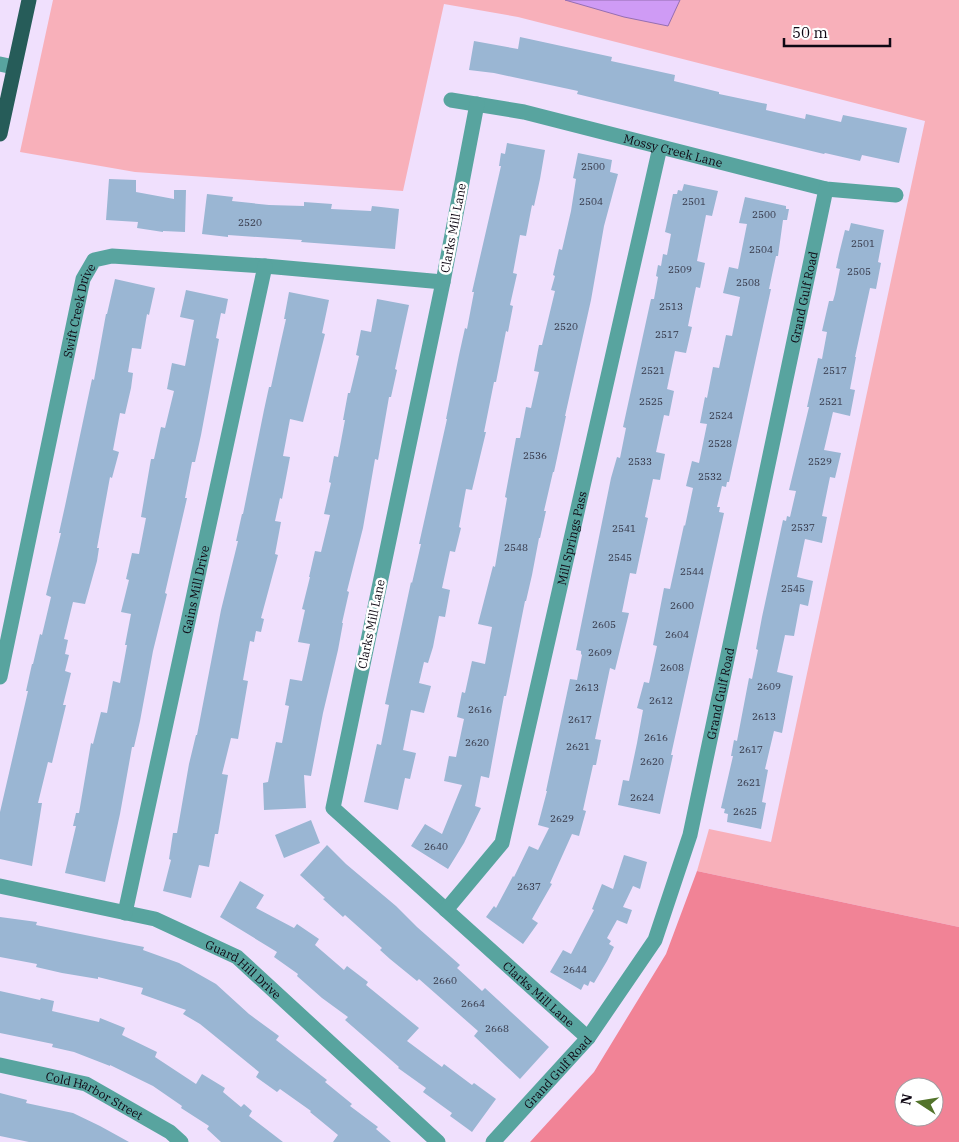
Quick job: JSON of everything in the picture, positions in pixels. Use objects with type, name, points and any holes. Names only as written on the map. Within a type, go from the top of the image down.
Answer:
[{"type":"main road","points":[[0,134],[7,65],[29,0]]},
{"type":"street","name":"Mossy Creek Lane","points":[[450,100],[524,112],[826,189],[896,194]]},
{"type":"street","name":"Clarks Mill Lane","points":[[477,104],[443,282],[333,808],[588,1038]]},
{"type":"street","name":"Mill Springs Pass","points":[[446,910],[502,842],[660,147]]},
{"type":"street","name":"Grand Gulf Road","points":[[493,1142],[588,1038],[655,940],[690,835],[826,189]]},
{"type":"street","name":"Swift Creek Drive","points":[[0,677],[2,654],[83,279],[94,260],[112,256],[265,266],[443,282]]},
{"type":"street","name":"Gains Mill Drive","points":[[125,913],[265,266]]},
{"type":"street","name":"Guard Hill Drive","points":[[0,886],[155,919],[236,957],[438,1142]]},
{"type":"street","name":"Cold Harbor Street","points":[[0,1065],[86,1084],[170,1132],[181,1142]]},
{"type":"shaded area","points":[[53,0],[959,0],[959,927],[697,871],[709,829],[771,842],[925,121],[518,17],[444,4],[403,191],[135,172],[20,152]]},
{"type":"shaded area","points":[[565,0],[680,0],[668,26],[624,17]]},
{"type":"shaded area","points":[[697,871],[959,927],[959,1142],[530,1142],[594,1072],[666,954]]},
{"type":"building","points":[[520,37],[612,57],[611,61],[675,75],[674,81],[719,92],[719,94],[767,104],[766,110],[805,119],[806,114],[841,122],[843,115],[907,128],[899,163],[862,155],[860,161],[824,154],[577,94],[578,91],[494,73],[469,70],[474,41],[518,49]]},
{"type":"building","points":[[507,143],[545,150],[526,236],[520,235],[513,273],[517,274],[510,305],[513,306],[496,382],[494,382],[484,432],[486,432],[472,490],[466,489],[459,527],[461,528],[455,552],[450,551],[442,588],[450,590],[445,617],[439,616],[433,647],[428,663],[424,662],[419,683],[431,686],[424,713],[411,710],[403,750],[416,753],[410,779],[405,778],[398,810],[364,802],[377,744],[381,745],[389,705],[385,704],[421,544],[419,544],[447,419],[459,355],[465,328],[467,329],[474,292],[472,292],[501,166],[499,166],[501,153],[505,154]]},
{"type":"building","points":[[578,153],[612,160],[610,172],[618,174],[604,226],[591,300],[544,511],[546,511],[525,601],[506,696],[504,696],[489,778],[481,776],[475,806],[481,808],[464,843],[448,869],[411,846],[425,824],[442,834],[462,785],[444,781],[449,756],[456,757],[464,719],[457,717],[462,692],[465,693],[472,661],[485,664],[492,627],[478,624],[493,566],[495,567],[516,438],[520,438],[526,407],[531,408],[539,372],[534,371],[539,345],[542,345],[555,291],[551,290],[555,276],[553,275],[559,249],[562,250],[571,211],[576,179],[573,178]]},
{"type":"building","points":[[109,179],[136,180],[136,192],[174,199],[174,190],[186,190],[185,232],[163,232],[137,228],[138,222],[106,220]]},
{"type":"building","points":[[684,184],[718,191],[712,216],[706,215],[697,261],[705,263],[700,288],[696,287],[688,326],[692,327],[686,353],[675,351],[667,389],[674,391],[669,416],[664,415],[656,452],[665,454],[660,480],[653,479],[645,517],[648,518],[636,574],[630,573],[622,612],[629,613],[615,670],[610,668],[595,739],[601,740],[596,765],[593,765],[583,810],[586,811],[579,836],[572,834],[550,883],[552,884],[532,919],[538,923],[523,944],[486,917],[494,906],[496,908],[529,846],[538,850],[549,828],[538,825],[547,791],[570,679],[577,680],[582,655],[581,651],[576,650],[611,478],[617,457],[620,458],[626,428],[623,427],[651,299],[654,299],[658,265],[661,266],[663,254],[667,255],[671,234],[665,232],[673,194],[677,194],[678,190],[682,191]]},
{"type":"building","points":[[207,194],[233,197],[232,201],[269,205],[304,206],[304,202],[332,204],[331,209],[371,211],[372,206],[399,209],[395,249],[301,242],[302,240],[202,234]]},
{"type":"building","points":[[745,197],[786,206],[786,209],[789,209],[787,220],[783,220],[778,256],[776,256],[769,289],[771,289],[729,482],[727,482],[726,487],[722,486],[717,507],[720,507],[719,512],[724,513],[671,755],[673,755],[660,814],[618,805],[623,780],[629,781],[643,710],[637,708],[644,682],[649,683],[657,646],[653,645],[664,588],[670,589],[685,526],[693,488],[686,486],[692,461],[699,463],[707,424],[700,423],[705,397],[707,398],[713,367],[719,368],[726,335],[732,336],[740,297],[723,293],[729,267],[738,269],[747,224],[739,223]]},
{"type":"building","points":[[851,223],[884,230],[878,262],[881,263],[876,289],[870,288],[855,357],[850,389],[855,390],[850,416],[833,412],[824,450],[841,453],[835,478],[830,477],[822,516],[827,517],[822,543],[805,539],[797,577],[813,581],[808,606],[800,604],[794,636],[785,635],[777,672],[793,676],[782,733],[774,731],[765,769],[768,770],[762,802],[766,803],[761,829],[727,822],[728,814],[724,813],[725,809],[721,808],[733,756],[731,756],[734,740],[737,741],[749,678],[752,679],[762,617],[783,520],[786,521],[787,516],[790,517],[796,491],[789,490],[809,407],[807,407],[818,358],[822,359],[827,332],[822,331],[829,301],[833,301],[835,294],[840,269],[836,268],[839,254],[845,230],[849,231]]},
{"type":"building","points":[[115,279],[155,288],[149,315],[147,314],[141,349],[132,348],[128,372],[133,373],[131,388],[125,414],[120,413],[113,450],[119,452],[112,478],[110,477],[97,548],[99,548],[97,561],[85,604],[73,602],[64,639],[68,640],[65,654],[69,655],[65,671],[71,673],[63,705],[66,705],[52,763],[48,762],[38,803],[42,803],[32,866],[0,859],[0,812],[28,691],[26,691],[32,664],[40,634],[42,635],[51,597],[46,595]]},
{"type":"building","points":[[186,290],[228,299],[225,314],[221,313],[216,338],[219,339],[201,435],[195,462],[192,462],[185,498],[187,498],[165,593],[167,594],[153,651],[140,721],[134,747],[132,747],[105,882],[65,873],[76,826],[73,826],[76,813],[79,813],[91,743],[93,744],[101,712],[107,713],[113,681],[120,683],[131,614],[121,612],[129,580],[126,579],[132,553],[139,554],[146,518],[141,517],[151,459],[154,459],[161,427],[165,428],[174,391],[167,389],[172,363],[185,366],[194,320],[180,317]]},
{"type":"building","points":[[289,292],[329,300],[322,333],[325,334],[303,422],[290,419],[283,456],[290,457],[282,499],[280,498],[275,521],[281,522],[275,554],[278,555],[261,618],[264,619],[261,632],[256,631],[254,642],[250,641],[243,680],[248,681],[238,739],[231,738],[222,774],[228,775],[218,834],[215,834],[209,867],[199,865],[191,898],[163,891],[171,860],[169,859],[173,833],[177,833],[189,764],[197,735],[221,610],[238,541],[236,541],[269,387],[271,387],[286,319],[284,319]]},
{"type":"building","points":[[377,299],[409,305],[395,369],[397,370],[391,397],[389,397],[378,460],[375,459],[363,528],[347,591],[349,592],[338,650],[311,776],[304,775],[306,808],[264,810],[263,783],[268,782],[276,742],[282,743],[289,706],[285,705],[290,679],[302,681],[310,644],[298,642],[305,610],[302,609],[315,551],[321,552],[330,515],[324,514],[331,483],[329,482],[334,456],[338,457],[348,393],[350,393],[359,356],[356,355],[361,330],[371,332]]},
{"type":"building","points":[[311,820],[320,843],[284,858],[275,835]]},
{"type":"building","points":[[327,845],[460,965],[457,968],[482,991],[485,988],[549,1047],[520,1079],[474,1036],[478,1031],[419,979],[417,981],[390,959],[380,950],[382,948],[345,915],[343,917],[300,875]]},
{"type":"building","points":[[624,855],[647,862],[640,889],[633,886],[623,907],[632,910],[627,924],[617,920],[607,938],[611,941],[609,944],[614,947],[607,961],[594,983],[590,981],[588,986],[584,984],[581,990],[550,972],[563,950],[571,954],[594,910],[592,909],[602,884],[613,889]]},
{"type":"building","points":[[240,881],[264,895],[256,908],[294,928],[297,924],[319,939],[315,945],[344,970],[347,966],[368,982],[366,985],[419,1028],[407,1041],[442,1067],[444,1064],[472,1085],[474,1083],[496,1099],[472,1132],[450,1116],[452,1113],[423,1092],[426,1088],[398,1068],[345,1020],[348,1017],[322,998],[297,976],[298,974],[274,957],[277,952],[220,917]]},
{"type":"building","points":[[0,917],[37,922],[36,925],[144,947],[143,950],[179,963],[216,984],[249,1014],[279,1036],[276,1040],[327,1080],[325,1082],[352,1104],[350,1106],[378,1127],[376,1129],[391,1142],[333,1142],[338,1135],[311,1111],[280,1089],[277,1092],[256,1077],[259,1072],[200,1024],[183,1014],[186,1010],[141,994],[143,988],[98,977],[98,979],[62,973],[36,967],[37,964],[0,957]]},
{"type":"building","points":[[0,991],[40,1000],[41,998],[54,1001],[52,1011],[99,1022],[100,1018],[125,1028],[122,1035],[157,1052],[155,1057],[196,1084],[202,1074],[225,1088],[223,1092],[241,1107],[244,1104],[252,1111],[249,1116],[283,1142],[221,1142],[207,1129],[209,1126],[181,1108],[182,1106],[153,1086],[110,1065],[74,1052],[52,1047],[53,1044],[0,1033]]},
{"type":"building","points":[[0,1093],[27,1100],[26,1103],[73,1113],[129,1142],[29,1142],[0,1136]]}]
